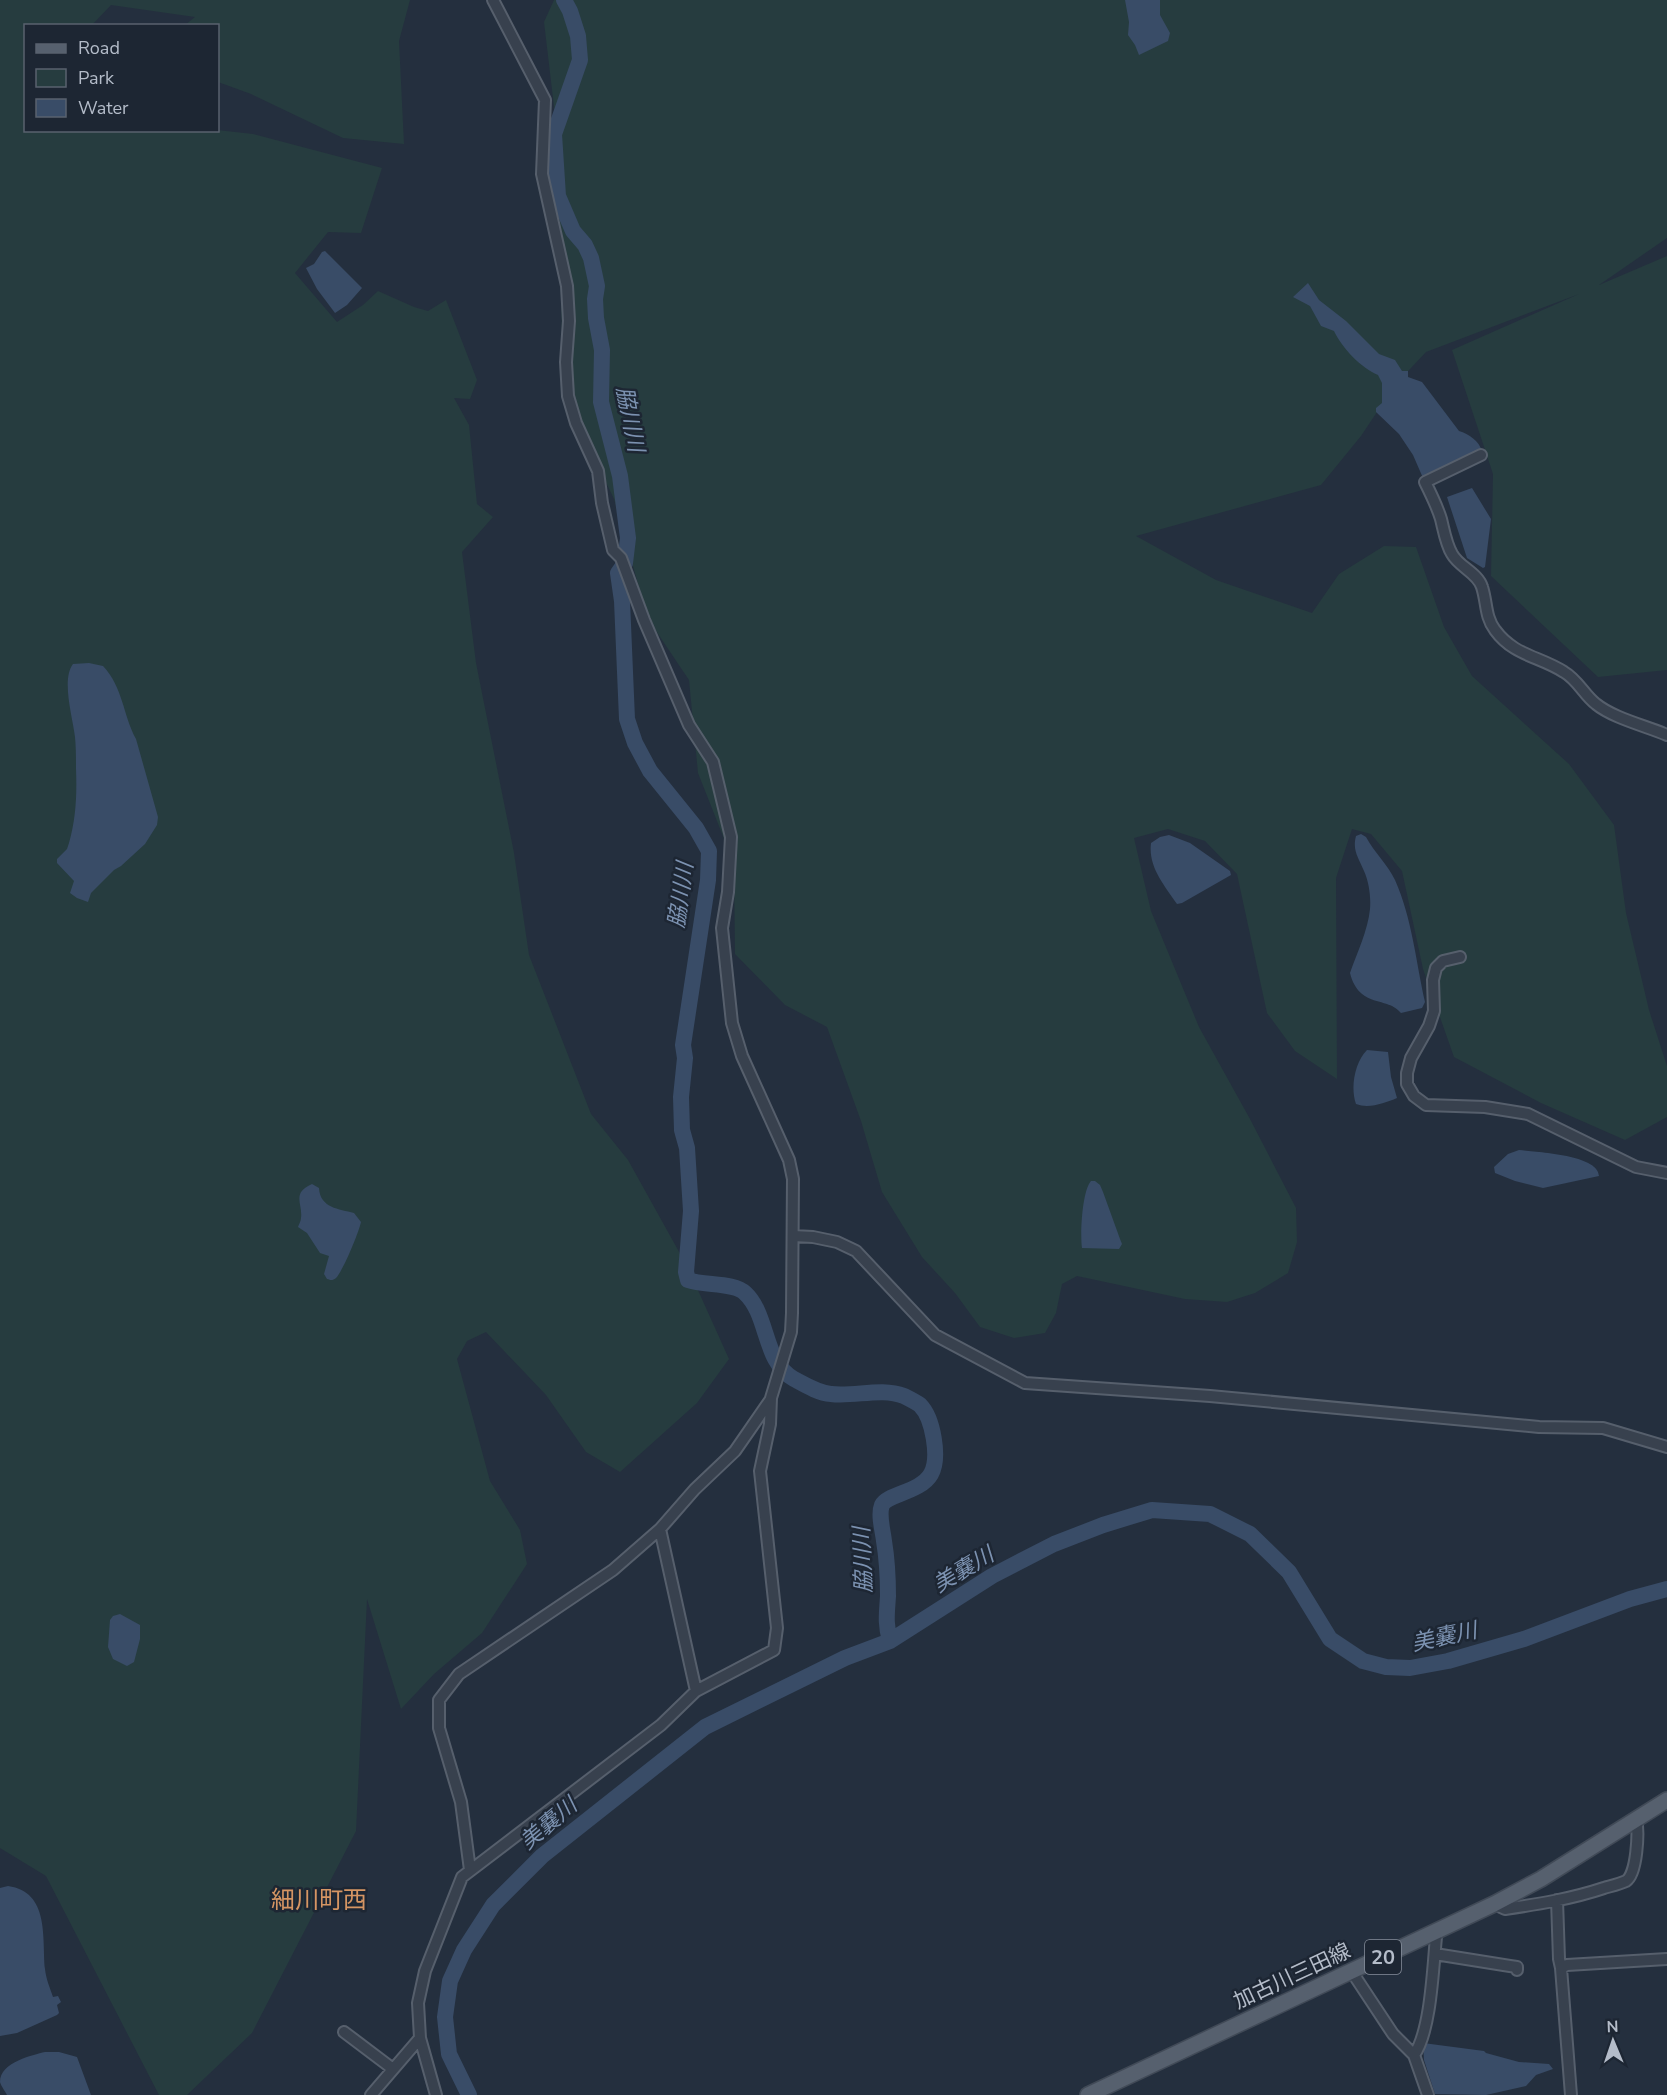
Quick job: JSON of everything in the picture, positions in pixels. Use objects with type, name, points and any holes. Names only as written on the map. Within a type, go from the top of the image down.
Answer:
[{"type":"main road","name":"加古川三田線","points":[[1088,2095],[1494,1904],[1541,1879],[1667,1800]]},
{"type":"street","points":[[436,2095],[420,2038],[418,2003],[425,1971],[462,1877],[661,1725],[696,1691],[774,1650],[777,1628],[760,1471],[770,1424],[771,1398],[788,1342],[792,1313],[793,1179],[789,1160],[742,1056],[732,1023],[722,928],[728,892],[731,837],[713,762],[689,724],[644,620],[621,558],[613,550],[602,503],[598,471],[576,423],[568,396],[567,286],[542,174],[545,100],[493,0]]},
{"type":"street","points":[[1480,456],[1425,482],[1441,518],[1452,556],[1482,585],[1486,613],[1493,627],[1505,643],[1518,652],[1569,675],[1594,704],[1667,735]]},
{"type":"street","points":[[1460,957],[1443,961],[1436,968],[1433,980],[1434,1011],[1429,1026],[1411,1058],[1407,1073],[1407,1084],[1414,1096],[1426,1105],[1485,1107],[1528,1114],[1635,1167],[1667,1173]]},
{"type":"street","points":[[793,1236],[837,1242],[856,1251],[935,1335],[1025,1383],[1210,1396],[1539,1427],[1603,1428],[1667,1447]]},
{"type":"street","points":[[470,1870],[461,1802],[439,1728],[439,1700],[459,1674],[613,1570],[660,1529],[695,1489],[735,1451],[771,1398]]},
{"type":"street","points":[[660,1529],[696,1691]]},
{"type":"street","points":[[1494,1904],[1505,1909],[1577,1897],[1627,1880],[1633,1873],[1638,1826],[1636,1819]]},
{"type":"street","points":[[1557,1900],[1558,1959],[1562,1968],[1571,2095]]},
{"type":"street","points":[[1414,2055],[1420,2048],[1428,2008],[1435,1954],[1435,1932]]},
{"type":"street","points":[[1435,1954],[1517,1967],[1517,1970]]},
{"type":"street","points":[[1562,1968],[1567,1965],[1667,1959]]},
{"type":"street","points":[[1352,1972],[1393,2034],[1414,2055],[1428,2095]]},
{"type":"street","points":[[344,2032],[393,2069]]},
{"type":"street","points":[[371,2095],[420,2038]]},
{"type":"green space","points":[[0,0],[410,0],[399,41],[404,144],[343,138],[251,94],[219,82],[219,24],[186,24],[195,17],[111,5],[93,24],[24,24],[24,132],[219,130],[253,134],[382,168],[361,233],[328,232],[295,273],[337,322],[363,305],[378,291],[428,311],[446,300],[477,380],[470,399],[454,398],[469,425],[477,504],[493,517],[462,552],[476,663],[514,853],[529,955],[591,1114],[628,1160],[688,1268],[729,1359],[697,1403],[620,1472],[586,1452],[546,1395],[486,1332],[467,1341],[457,1359],[490,1481],[520,1530],[527,1564],[482,1633],[434,1674],[401,1709],[367,1599],[356,1831],[252,2033],[187,2095],[159,2095],[46,1876],[0,1848]]},
{"type":"green space","points":[[554,0],[1667,0],[1667,238],[1599,285],[1667,256],[1667,670],[1598,677],[1491,576],[1493,474],[1452,350],[1579,294],[1426,352],[1395,385],[1361,436],[1321,485],[1136,536],[1216,580],[1312,613],[1339,574],[1384,546],[1416,547],[1444,627],[1472,676],[1569,764],[1614,825],[1626,913],[1649,1010],[1667,1066],[1667,1117],[1625,1140],[1541,1103],[1454,1057],[1423,969],[1402,871],[1371,834],[1352,829],[1336,878],[1337,1079],[1295,1051],[1267,1013],[1237,874],[1205,841],[1168,829],[1134,838],[1151,911],[1199,1027],[1296,1208],[1297,1242],[1288,1273],[1255,1293],[1227,1302],[1185,1299],[1077,1276],[1062,1284],[1056,1313],[1045,1333],[1014,1338],[980,1327],[955,1293],[922,1257],[882,1192],[861,1121],[827,1027],[785,1005],[735,954],[734,864],[698,773],[689,680],[648,619],[614,499],[582,432],[562,339],[557,132],[544,22]]},
{"type":"water","points":[[1125,0],[1160,0],[1160,15],[1170,33],[1168,41],[1139,55],[1128,35],[1129,22]]},
{"type":"water","points":[[325,251],[362,288],[347,305],[335,313],[317,289],[306,268],[314,264]]},
{"type":"water","points":[[1308,283],[1319,300],[1346,321],[1379,354],[1395,360],[1402,371],[1408,371],[1408,377],[1422,382],[1459,431],[1473,438],[1482,451],[1423,478],[1413,455],[1399,434],[1376,412],[1376,408],[1382,403],[1382,383],[1378,375],[1365,368],[1353,357],[1334,331],[1321,326],[1310,306],[1293,297]]},
{"type":"water","points":[[1472,488],[1491,519],[1485,567],[1483,568],[1467,558],[1447,497]]},
{"type":"water","points":[[89,663],[103,666],[115,683],[136,739],[158,817],[157,825],[145,844],[91,893],[88,902],[70,893],[74,881],[57,863],[57,859],[67,849],[69,843],[76,797],[75,741],[68,679],[73,664]]},
{"type":"water","points":[[1361,834],[1366,837],[1389,869],[1401,895],[1410,925],[1425,1002],[1422,1008],[1401,1013],[1389,1005],[1367,997],[1354,984],[1350,973],[1365,933],[1370,909],[1366,875],[1355,846],[1356,836]]},
{"type":"water","points":[[1169,835],[1190,843],[1230,871],[1231,875],[1177,904],[1154,868],[1151,852],[1151,843],[1160,837]]},
{"type":"water","points":[[1367,1050],[1388,1052],[1391,1077],[1397,1098],[1372,1106],[1356,1104],[1355,1075],[1359,1061]]},
{"type":"water","points":[[1519,1150],[1578,1159],[1589,1163],[1596,1169],[1599,1176],[1543,1188],[1495,1173],[1494,1167],[1508,1154]]},
{"type":"water","points":[[1091,1181],[1100,1185],[1103,1192],[1122,1244],[1119,1249],[1082,1248],[1084,1203]]},
{"type":"water","points":[[312,1184],[319,1188],[320,1195],[327,1204],[354,1213],[361,1222],[339,1274],[332,1280],[327,1279],[324,1274],[329,1256],[320,1253],[307,1233],[298,1227],[301,1218],[300,1195],[306,1187]]},
{"type":"water","points":[[120,1614],[140,1625],[140,1639],[134,1662],[127,1666],[113,1659],[108,1647],[110,1620],[113,1616]]},
{"type":"water","points":[[8,1886],[22,1890],[31,1897],[37,1907],[43,1931],[46,1976],[53,1997],[58,1996],[61,2002],[57,2005],[59,2013],[57,2015],[17,2033],[0,2036],[0,1888]]},
{"type":"water","points":[[1423,2043],[1484,2051],[1519,2062],[1549,2064],[1553,2069],[1536,2075],[1526,2086],[1486,2095],[1435,2094],[1424,2060]]},
{"type":"water","points":[[45,2052],[59,2052],[77,2057],[91,2095],[7,2095],[0,2082],[5,2069],[18,2061]]},
{"type":"waterway","name":"脇川川","points":[[564,0],[578,36],[580,60],[554,134],[558,196],[573,231],[585,245],[591,258],[597,286],[596,318],[602,350],[601,402],[620,476],[628,538],[625,563],[618,573],[622,601],[627,719],[635,743],[650,771],[696,828],[709,851],[708,880],[683,1045],[685,1058],[681,1097],[682,1130],[687,1148],[691,1211],[686,1272],[688,1280],[734,1287],[745,1293],[753,1302],[777,1361],[794,1379],[826,1393],[840,1395],[895,1393],[920,1405],[925,1411],[934,1438],[935,1458],[931,1474],[920,1485],[885,1501],[881,1509],[887,1568],[887,1623],[890,1641]]},
{"type":"waterway","name":"美嚢川","points":[[469,2095],[449,2054],[445,2017],[450,1981],[464,1950],[493,1905],[542,1856],[705,1727],[845,1658],[890,1641],[992,1576],[1054,1544],[1103,1525],[1152,1510],[1210,1514],[1250,1534],[1289,1572],[1330,1639],[1363,1661],[1386,1667],[1410,1668],[1448,1661],[1524,1639],[1630,1599],[1667,1589]]},
{"type":"district","name":"細川町西","points":[[319,1900]]}]
